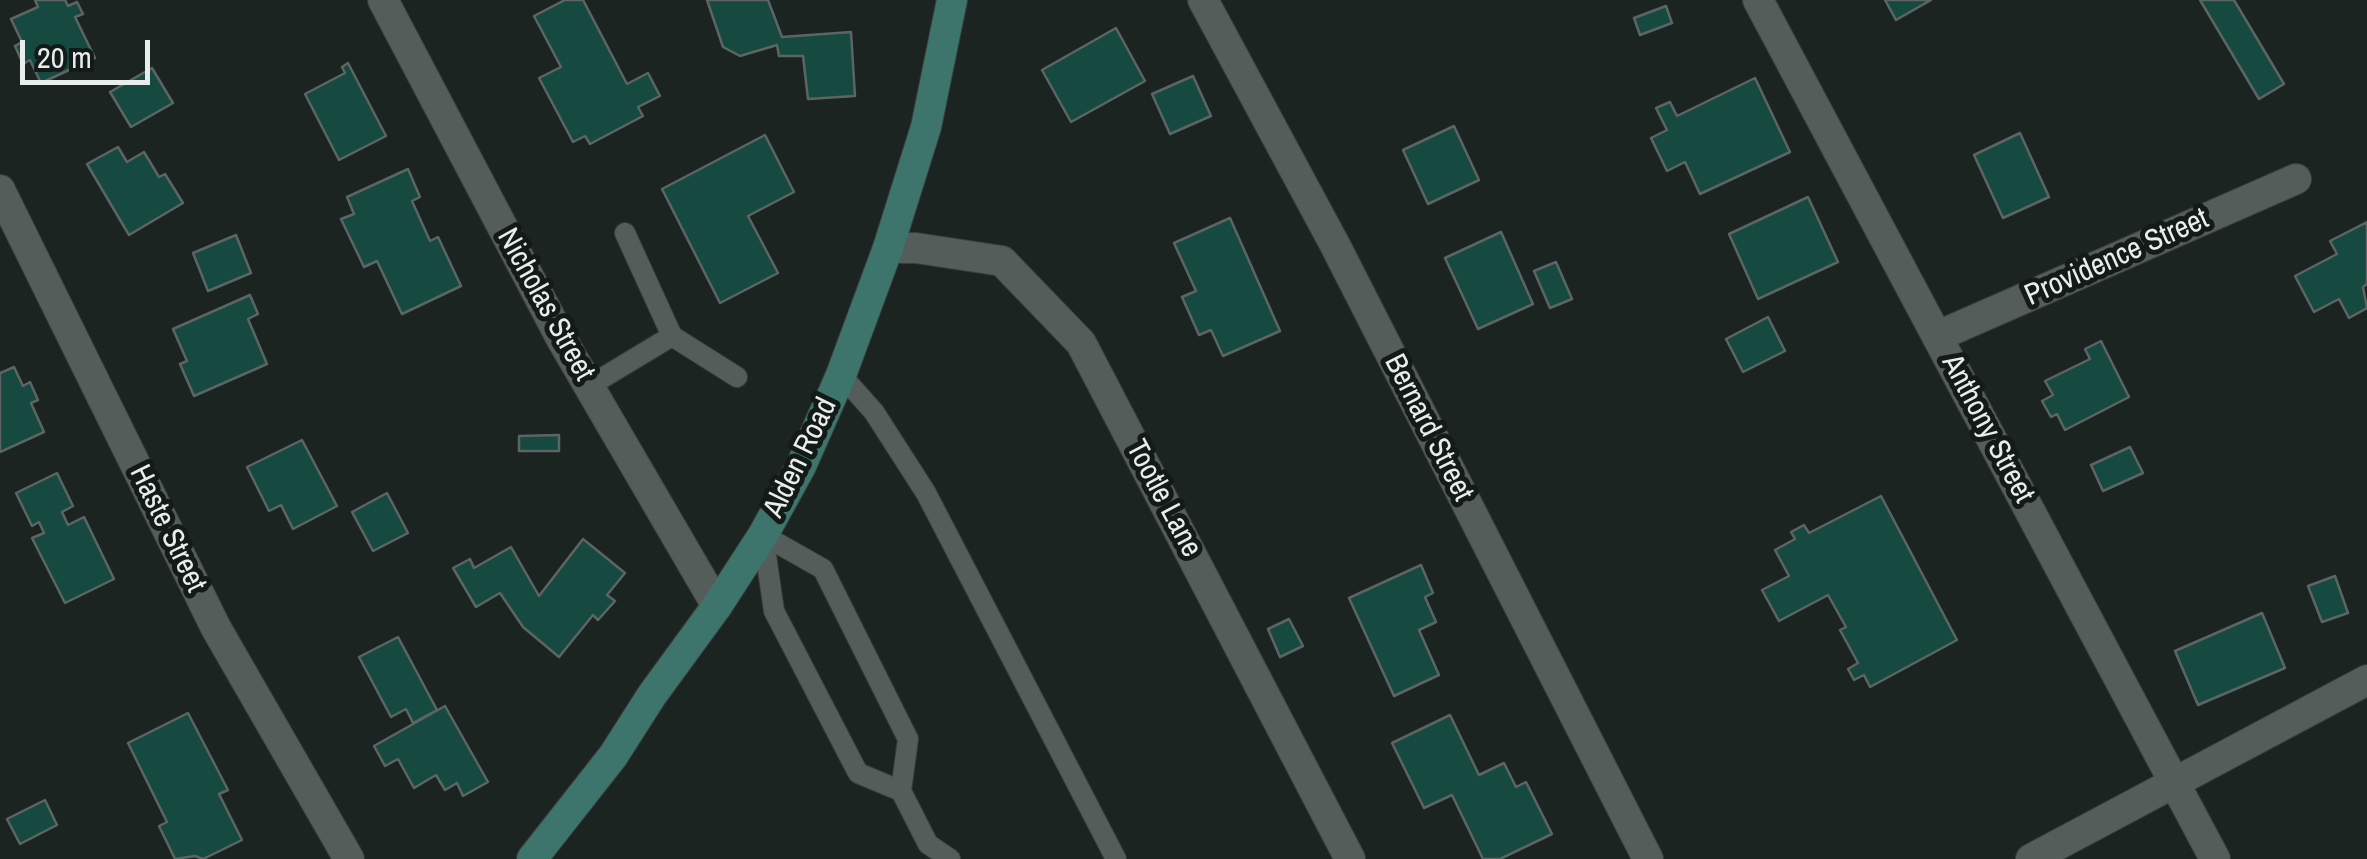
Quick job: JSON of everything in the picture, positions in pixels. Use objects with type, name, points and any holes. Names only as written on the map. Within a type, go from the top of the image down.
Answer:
[{"type":"main road","name":"Alden Road","points":[[532,859],[613,756],[717,606],[801,466],[841,375],[888,248],[926,127],[952,0]]},
{"type":"street","name":"Nicholas Street","points":[[382,0],[589,386],[717,606]]},
{"type":"street","name":"Bernard Street","points":[[1203,0],[1335,244],[1648,859]]},
{"type":"street","name":"Anthony Street","points":[[1758,0],[2215,859]]},
{"type":"street","name":"Providence Street","points":[[1938,336],[2296,179]]},
{"type":"street","name":"Haste Street","points":[[0,190],[216,628],[349,859]]},
{"type":"street","name":"Tootle Lane","points":[[888,248],[916,248],[1002,261],[1081,343],[1350,859]]},
{"type":"street","points":[[2031,859],[2367,680]]},
{"type":"lane","points":[[625,233],[672,336],[738,377]]},
{"type":"lane","points":[[589,386],[672,336]]},
{"type":"lane","points":[[841,375],[874,412],[926,493],[1116,859]]},
{"type":"lane","points":[[763,535],[774,612],[858,773],[901,791]]},
{"type":"lane","points":[[763,535],[823,570],[908,740],[901,791],[926,852],[950,859]]},
{"type":"building","points":[[35,0],[65,0],[68,6],[77,2],[83,14],[75,17],[95,58],[41,83],[30,60],[23,64],[15,46],[22,42],[11,19],[38,7]]},
{"type":"building","points":[[565,0],[583,0],[627,84],[648,73],[660,96],[638,107],[643,116],[590,144],[585,136],[573,142],[539,78],[561,67],[534,16]]},
{"type":"building","points":[[707,0],[768,0],[782,37],[851,32],[855,96],[808,99],[803,56],[779,56],[777,45],[740,56],[723,47]]},
{"type":"building","points":[[1885,0],[1931,0],[1896,20]]},
{"type":"building","points":[[2200,0],[2234,0],[2284,84],[2259,99]]},
{"type":"building","points":[[1666,6],[1672,23],[1640,35],[1634,18]]},
{"type":"building","points":[[1116,28],[1145,81],[1071,122],[1042,70]]},
{"type":"building","points":[[348,63],[386,136],[339,160],[305,94],[345,73],[342,67]]},
{"type":"building","points":[[152,68],[173,103],[131,127],[110,92]]},
{"type":"building","points":[[1193,76],[1211,116],[1170,134],[1152,94]]},
{"type":"building","points":[[1755,78],[1790,152],[1700,194],[1685,162],[1667,171],[1651,138],[1667,130],[1656,108],[1670,102],[1677,116]]},
{"type":"building","points":[[1454,126],[1479,180],[1428,204],[1403,150]]},
{"type":"building","points":[[2020,133],[2049,197],[2003,218],[1974,155]]},
{"type":"building","points":[[765,135],[794,192],[748,216],[778,273],[720,303],[662,189]]},
{"type":"building","points":[[118,147],[127,162],[144,152],[159,177],[165,174],[183,203],[129,235],[87,164]]},
{"type":"building","points":[[408,169],[420,197],[412,201],[430,241],[438,237],[461,286],[402,314],[377,261],[364,267],[341,219],[354,214],[347,197]]},
{"type":"building","points":[[1808,197],[1838,262],[1758,299],[1729,234]]},
{"type":"building","points":[[1230,218],[1280,331],[1223,356],[1211,330],[1199,335],[1182,297],[1196,291],[1174,243]]},
{"type":"building","points":[[2367,222],[2367,284],[2363,287],[2367,308],[2349,318],[2339,299],[2314,312],[2295,276],[2337,254],[2330,241]]},
{"type":"building","points":[[1501,232],[1533,304],[1478,329],[1445,258]]},
{"type":"building","points":[[236,235],[251,273],[208,291],[193,253]]},
{"type":"building","points":[[1556,262],[1572,299],[1550,308],[1534,271]]},
{"type":"building","points":[[250,295],[258,314],[248,319],[267,364],[194,396],[180,364],[187,361],[173,329]]},
{"type":"building","points":[[1768,317],[1785,351],[1743,372],[1726,339]]},
{"type":"building","points":[[2101,341],[2129,397],[2065,430],[2057,414],[2051,417],[2042,401],[2053,395],[2045,381],[2090,359],[2085,349]]},
{"type":"building","points":[[14,367],[23,386],[30,382],[38,400],[31,403],[44,432],[0,452],[0,373]]},
{"type":"building","points":[[559,435],[559,451],[519,451],[519,436]]},
{"type":"building","points":[[302,440],[337,506],[293,529],[281,505],[269,511],[247,467]]},
{"type":"building","points":[[2130,447],[2143,473],[2103,491],[2091,465]]},
{"type":"building","points":[[57,473],[73,506],[62,512],[68,525],[84,517],[114,579],[65,603],[32,538],[44,533],[39,522],[32,526],[16,493]]},
{"type":"building","points":[[387,493],[408,533],[373,551],[352,512]]},
{"type":"building","points":[[1881,496],[1957,640],[1870,687],[1864,675],[1854,680],[1848,669],[1858,663],[1840,630],[1846,627],[1828,595],[1779,621],[1762,590],[1789,576],[1775,550],[1795,539],[1791,532],[1804,525],[1809,533]]},
{"type":"building","points":[[583,539],[625,573],[607,595],[615,601],[598,620],[593,615],[559,657],[523,627],[500,593],[476,607],[453,568],[470,559],[474,568],[511,547],[539,596]]},
{"type":"building","points":[[1421,565],[1433,593],[1425,597],[1436,622],[1419,630],[1439,675],[1394,696],[1349,598]]},
{"type":"building","points":[[2335,576],[2348,613],[2322,622],[2308,586]]},
{"type":"building","points":[[2262,613],[2285,668],[2198,705],[2175,651]]},
{"type":"building","points":[[1289,619],[1303,646],[1280,657],[1268,629]]},
{"type":"building","points":[[398,637],[437,710],[413,723],[406,709],[391,717],[359,657]]},
{"type":"building","points":[[445,706],[488,782],[463,796],[457,783],[445,790],[436,775],[414,788],[398,759],[385,766],[374,746]]},
{"type":"building","points":[[188,713],[228,790],[219,794],[242,840],[203,859],[175,859],[159,826],[167,822],[128,743]]},
{"type":"building","points":[[1450,715],[1479,775],[1504,763],[1516,787],[1526,782],[1552,834],[1500,859],[1483,859],[1452,795],[1424,808],[1392,743]]},
{"type":"building","points":[[45,800],[57,825],[20,844],[7,819]]}]
